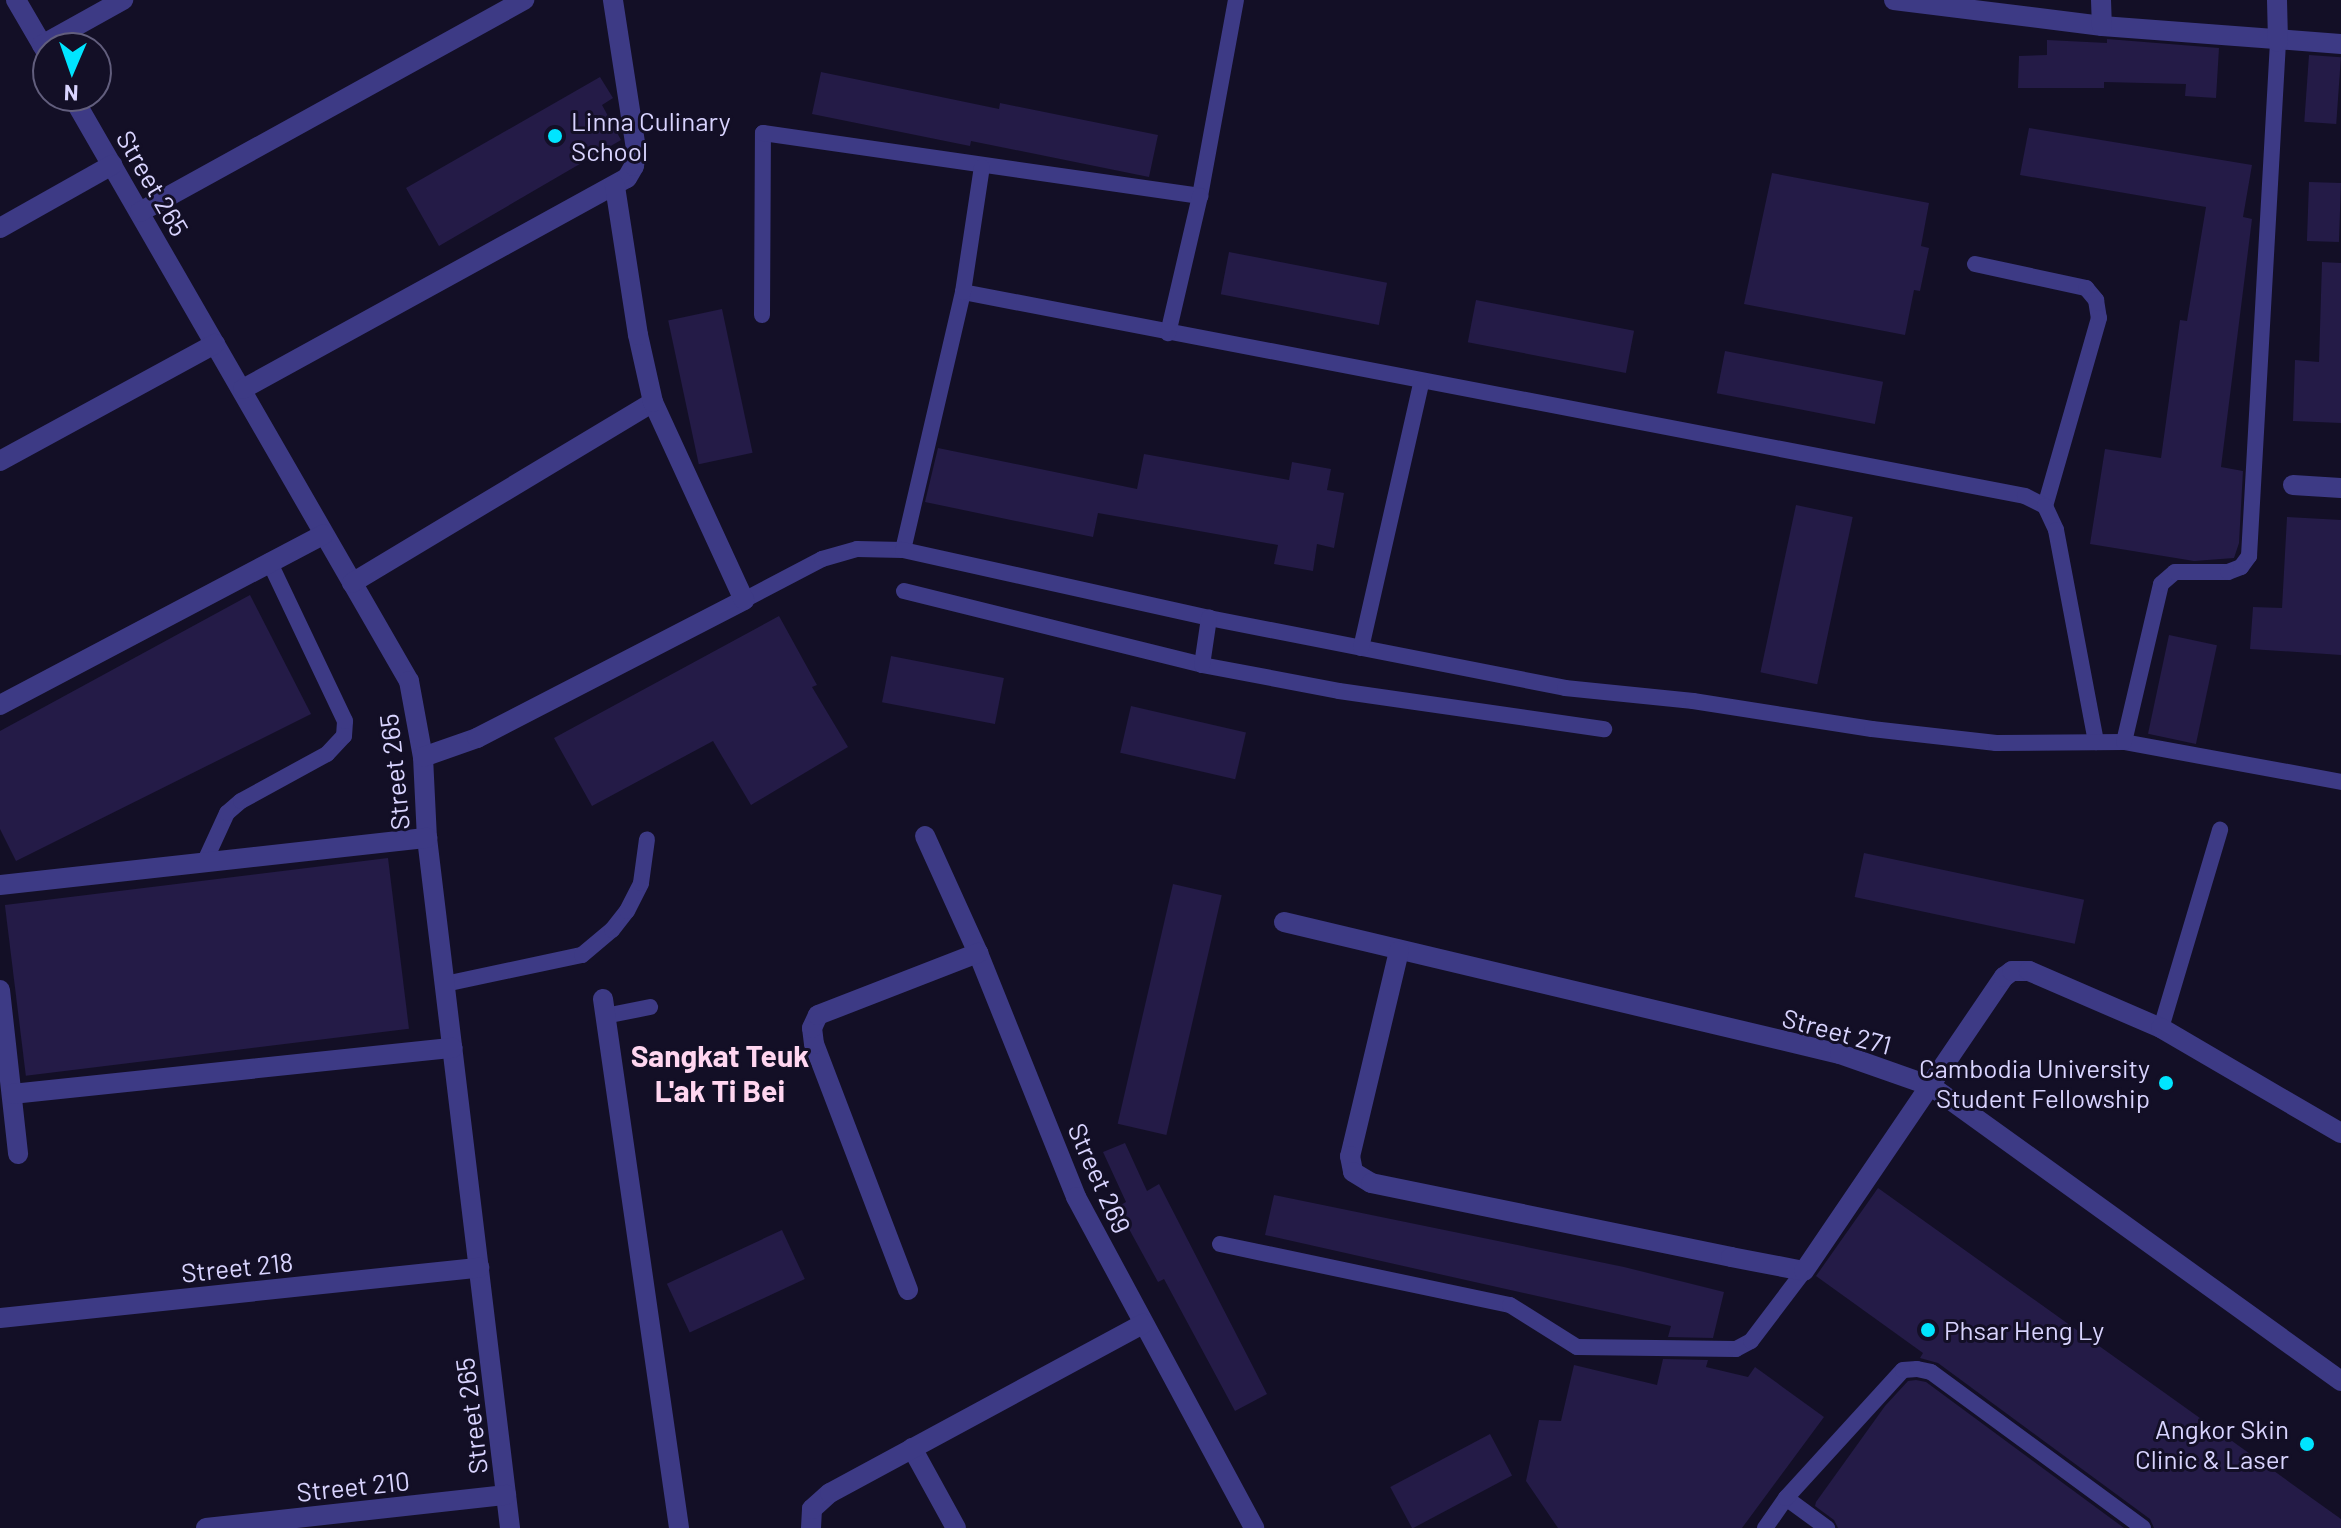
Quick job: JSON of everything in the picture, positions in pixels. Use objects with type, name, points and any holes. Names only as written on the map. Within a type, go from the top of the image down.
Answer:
[{"type":"street","points":[[0,6],[14,0],[34,32]]},
{"type":"street","points":[[73,32],[123,0]]},
{"type":"street","points":[[140,212],[524,0]]},
{"type":"street","points":[[243,389],[627,178],[634,166],[636,149],[613,0]]},
{"type":"street","points":[[2101,0],[2102,26]]},
{"type":"street","points":[[2277,0],[2278,42]]},
{"type":"street","points":[[1903,1],[2102,26],[2278,42],[2341,44]]},
{"type":"street","name":"Street 265","points":[[81,112],[409,681],[423,757],[427,838],[510,1528]]},
{"type":"street","points":[[0,228],[112,165]]},
{"type":"street","points":[[423,757],[477,738],[744,600],[653,402],[638,335],[615,186]]},
{"type":"street","points":[[0,461],[215,344]]},
{"type":"street","points":[[352,583],[653,402]]},
{"type":"street","points":[[2293,485],[2341,488]]},
{"type":"street","points":[[0,705],[324,534]]},
{"type":"street","name":"Street 269","points":[[925,836],[978,953],[1076,1197],[1254,1528]]},
{"type":"street","points":[[0,885],[427,838]]},
{"type":"street","name":"Street 271","points":[[1284,922],[1840,1054],[1931,1086],[2341,1381]]},
{"type":"street","points":[[1399,951],[1350,1156],[1353,1172],[1371,1183],[1804,1271],[2004,977],[2012,971],[2029,971],[2161,1028],[2341,1133]]},
{"type":"street","points":[[908,1290],[814,1044],[812,1028],[818,1015],[978,953]]},
{"type":"street","points":[[0,990],[18,1154]]},
{"type":"street","points":[[604,1007],[679,1528]]},
{"type":"street","points":[[12,1094],[453,1048]]},
{"type":"street","name":"Street 218","points":[[0,1318],[479,1268]]},
{"type":"street","points":[[811,1528],[812,1509],[830,1493],[1143,1324]]},
{"type":"street","points":[[912,1448],[956,1528]]},
{"type":"street","name":"Street 210","points":[[206,1528],[506,1495]]},
{"type":"lane","points":[[1168,333],[1200,196],[1236,0]]},
{"type":"lane","points":[[2124,742],[2161,584],[2175,572],[2228,572],[2241,567],[2249,556],[2278,42]]},
{"type":"lane","points":[[762,315],[763,133],[982,167],[1200,196]]},
{"type":"lane","points":[[903,550],[963,292],[982,167]]},
{"type":"lane","points":[[1975,264],[2086,288],[2096,300],[2099,318],[2045,506]]},
{"type":"lane","points":[[963,292],[1421,383],[2025,496],[2045,506],[2056,530],[2074,612],[2096,742]]},
{"type":"lane","points":[[1361,648],[1421,383]]},
{"type":"lane","points":[[744,600],[822,559],[857,549],[903,550],[1209,618],[1565,688],[1693,701],[1872,729],[1996,743],[2124,742],[2341,782]]},
{"type":"lane","points":[[204,863],[227,813],[241,801],[327,754],[344,736],[345,721],[269,561]]},
{"type":"lane","points":[[904,591],[1202,665],[1339,691],[1604,729]]},
{"type":"lane","points":[[1202,665],[1209,618]]},
{"type":"lane","points":[[2161,1028],[2220,830]]},
{"type":"lane","points":[[445,984],[582,955],[612,930],[627,911],[641,883],[647,839]]},
{"type":"lane","points":[[604,1007],[650,1007]]},
{"type":"lane","points":[[1220,1244],[1510,1305],[1577,1347],[1736,1349],[1751,1341],[1804,1271]]},
{"type":"lane","points":[[1765,1528],[1786,1498],[1903,1370],[1917,1369],[1931,1372],[2143,1528]]},
{"type":"lane","points":[[1786,1498],[1827,1528]]},
{"type":"building","points":[[2107,39],[2219,48],[2216,98],[2185,96],[2186,84],[2104,82],[2104,88],[2018,88],[2019,56],[2047,55],[2047,40],[2107,43]]},
{"type":"building","points":[[2309,55],[2341,57],[2336,124],[2304,122]]},
{"type":"building","points":[[821,72],[999,109],[1000,103],[1158,135],[1149,177],[971,141],[970,146],[812,114]]},
{"type":"building","points":[[600,77],[613,98],[602,105],[621,140],[439,246],[406,188]]},
{"type":"building","points":[[2029,128],[2252,165],[2243,217],[2252,219],[2221,467],[2243,471],[2239,543],[2234,558],[2194,561],[2090,544],[2105,449],[2161,458],[2180,320],[2187,321],[2206,207],[2020,175]]},
{"type":"building","points":[[1772,173],[1929,203],[1921,246],[1929,248],[1920,291],[1914,290],[1905,335],[1744,304]]},
{"type":"building","points":[[2309,182],[2341,183],[2339,242],[2307,241]]},
{"type":"building","points":[[1229,252],[1387,283],[1379,325],[1221,294]]},
{"type":"building","points":[[2322,262],[2341,263],[2341,423],[2293,421],[2295,360],[2319,362]]},
{"type":"building","points":[[1476,300],[1634,331],[1626,373],[1468,342]]},
{"type":"building","points":[[722,309],[753,453],[699,464],[668,320]]},
{"type":"building","points":[[1725,351],[1883,382],[1875,424],[1717,393]]},
{"type":"building","points":[[938,448],[1137,489],[1144,454],[1289,480],[1292,462],[1331,469],[1327,490],[1344,493],[1334,548],[1317,544],[1313,571],[1274,564],[1278,545],[1098,513],[1093,537],[925,502]]},
{"type":"building","points":[[1796,505],[1853,517],[1817,684],[1760,672]]},
{"type":"building","points":[[2287,517],[2341,520],[2341,655],[2250,649],[2253,607],[2282,608]]},
{"type":"building","points":[[250,595],[311,714],[16,861],[0,829],[0,731]]},
{"type":"building","points":[[779,616],[817,685],[812,687],[848,747],[751,805],[713,741],[592,806],[554,738]]},
{"type":"building","points":[[2169,635],[2217,645],[2196,744],[2148,734]]},
{"type":"building","points":[[891,656],[1004,678],[995,724],[882,702]]},
{"type":"building","points":[[1131,706],[1246,733],[1235,779],[1120,753]]},
{"type":"building","points":[[1864,853],[2084,900],[2075,944],[1855,897]]},
{"type":"building","points":[[388,858],[409,1029],[26,1076],[5,905]]},
{"type":"building","points":[[1173,884],[1222,895],[1166,1135],[1118,1124]]},
{"type":"building","points":[[1125,1143],[1147,1191],[1159,1184],[1267,1394],[1235,1411],[1164,1279],[1158,1282],[1117,1207],[1126,1202],[1103,1152]]},
{"type":"building","points":[[1878,1188],[2341,1519],[2341,1528],[2154,1528],[2150,1519],[1938,1363],[1920,1358],[1923,1353],[1816,1276]]},
{"type":"building","points":[[1274,1195],[1624,1267],[1724,1292],[1713,1338],[1668,1337],[1671,1326],[1265,1235]]},
{"type":"building","points":[[782,1230],[805,1279],[690,1333],[667,1284]]},
{"type":"building","points":[[1663,1359],[1708,1360],[1706,1367],[1748,1377],[1755,1367],[1824,1417],[1742,1528],[1558,1528],[1526,1481],[1539,1420],[1561,1421],[1574,1365],[1657,1385]]},
{"type":"building","points":[[1908,1381],[1926,1382],[2124,1528],[1838,1528],[1834,1520],[1815,1506],[1816,1502],[1885,1406]]},
{"type":"building","points":[[1490,1434],[1512,1475],[1413,1528],[1390,1487]]},
{"type":"place","name":"Linna Culinary School","points":[[555,136]]},
{"type":"place","name":"Cambodia University Student Fellowship","points":[[2166,1083]]},
{"type":"place","name":"Phsar Heng Ly","points":[[1928,1330]]},
{"type":"place","name":"Angkor Skin Clinic & Laser","points":[[2307,1444]]},
{"type":"district","name":"Sangkat Teuk L'ak Ti Bei","points":[[720,1072]]}]
